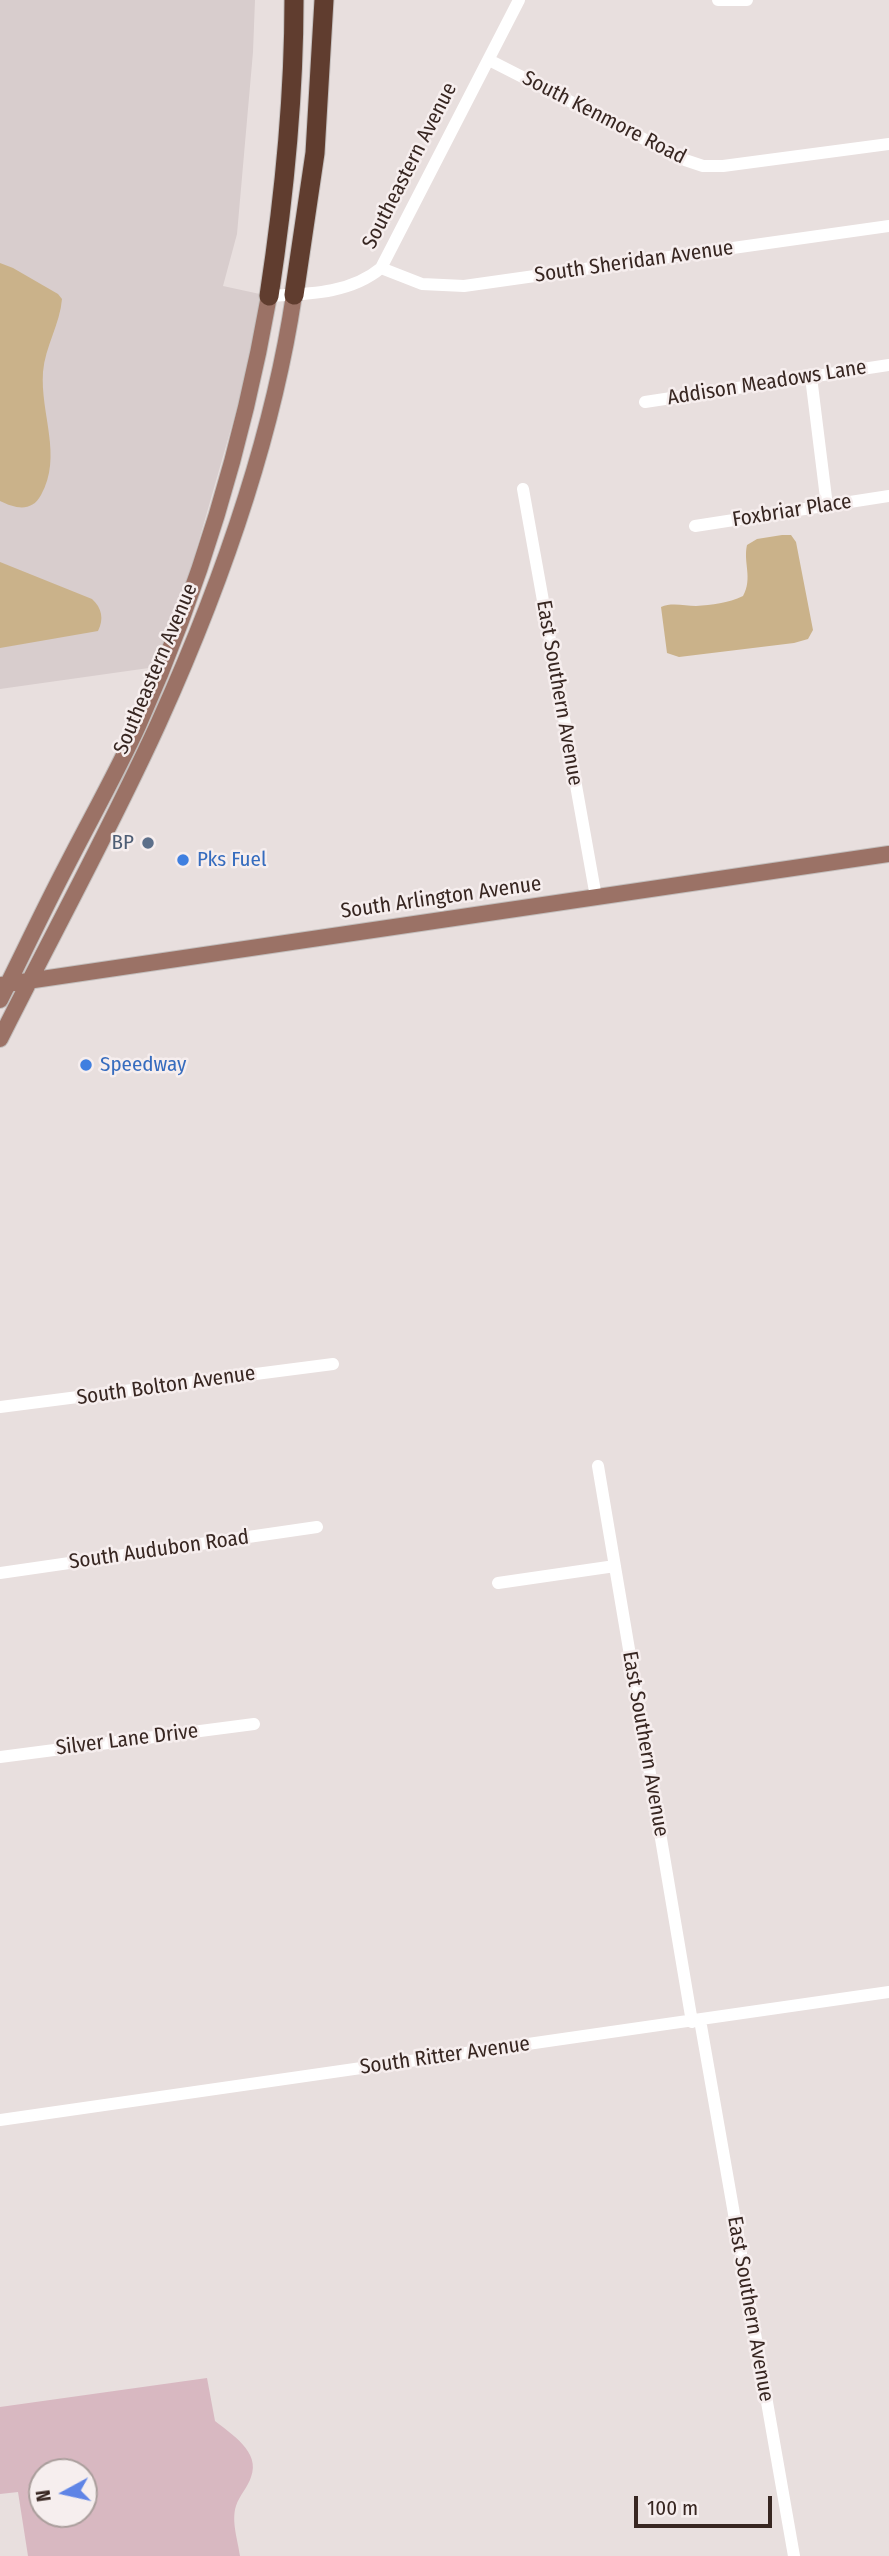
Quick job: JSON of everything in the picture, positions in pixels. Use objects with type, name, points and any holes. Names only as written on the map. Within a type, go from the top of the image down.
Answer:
[{"type":"highway","points":[[269,296],[282,211],[291,109],[294,0]]},
{"type":"highway","points":[[294,295],[315,153],[324,0]]},
{"type":"main road","name":"Southeastern Avenue","points":[[0,1039],[142,759],[191,649],[234,531],[254,466],[294,295]]},
{"type":"main road","name":"Southeastern Avenue","points":[[0,1000],[4,985],[137,728],[170,648],[207,544],[235,452],[253,380],[269,296]]},
{"type":"main road","name":"South Arlington Avenue","points":[[4,985],[889,854]]},
{"type":"street","name":"Southeastern Avenue","points":[[269,296],[294,295],[349,286],[363,282],[381,268],[519,0]]},
{"type":"street","points":[[718,0],[747,0]]},
{"type":"street","name":"South Kenmore Road","points":[[489,60],[685,160],[704,166],[723,166],[889,144]]},
{"type":"street","name":"South Sheridan Avenue","points":[[381,268],[422,284],[464,286],[889,226]]},
{"type":"street","name":"Addison Meadows Lane","points":[[645,402],[889,365]]},
{"type":"street","points":[[811,377],[827,506]]},
{"type":"street","name":"East Southern Avenue","points":[[523,488],[596,897]]},
{"type":"street","name":"Foxbriar Place","points":[[695,526],[889,496]]},
{"type":"street","name":"South Bolton Avenue","points":[[0,1408],[332,1364]]},
{"type":"street","name":"East Southern Avenue","points":[[598,1466],[794,2556]]},
{"type":"street","name":"South Audubon Road","points":[[0,1573],[317,1527]]},
{"type":"street","points":[[498,1584],[615,1566]]},
{"type":"street","name":"Silver Lane Drive","points":[[0,1757],[254,1724]]},
{"type":"street","name":"South Ritter Avenue","points":[[0,2120],[889,1992]]},
{"type":"shaded area","points":[[0,0],[255,0],[237,234],[223,286],[269,296],[163,666],[0,689]]},
{"type":"shaded area","points":[[0,263],[58,294],[62,299],[43,372],[51,450],[50,465],[41,495],[33,504],[23,507],[0,501]]},
{"type":"shaded area","points":[[791,535],[796,542],[813,630],[808,639],[679,657],[667,653],[661,607],[674,604],[714,604],[743,596],[748,577],[747,545],[757,539]]},
{"type":"shaded area","points":[[0,562],[92,599],[101,614],[98,631],[0,648]]},
{"type":"shaded area","points":[[207,2378],[215,2421],[243,2444],[252,2460],[253,2468],[235,2512],[240,2556],[28,2556],[18,2492],[0,2494],[0,2407]]},
{"type":"place","name":"BP","points":[[148,843]]},
{"type":"place","name":"Pks Fuel","points":[[183,860]]},
{"type":"place","name":"Speedway","points":[[86,1065]]}]
